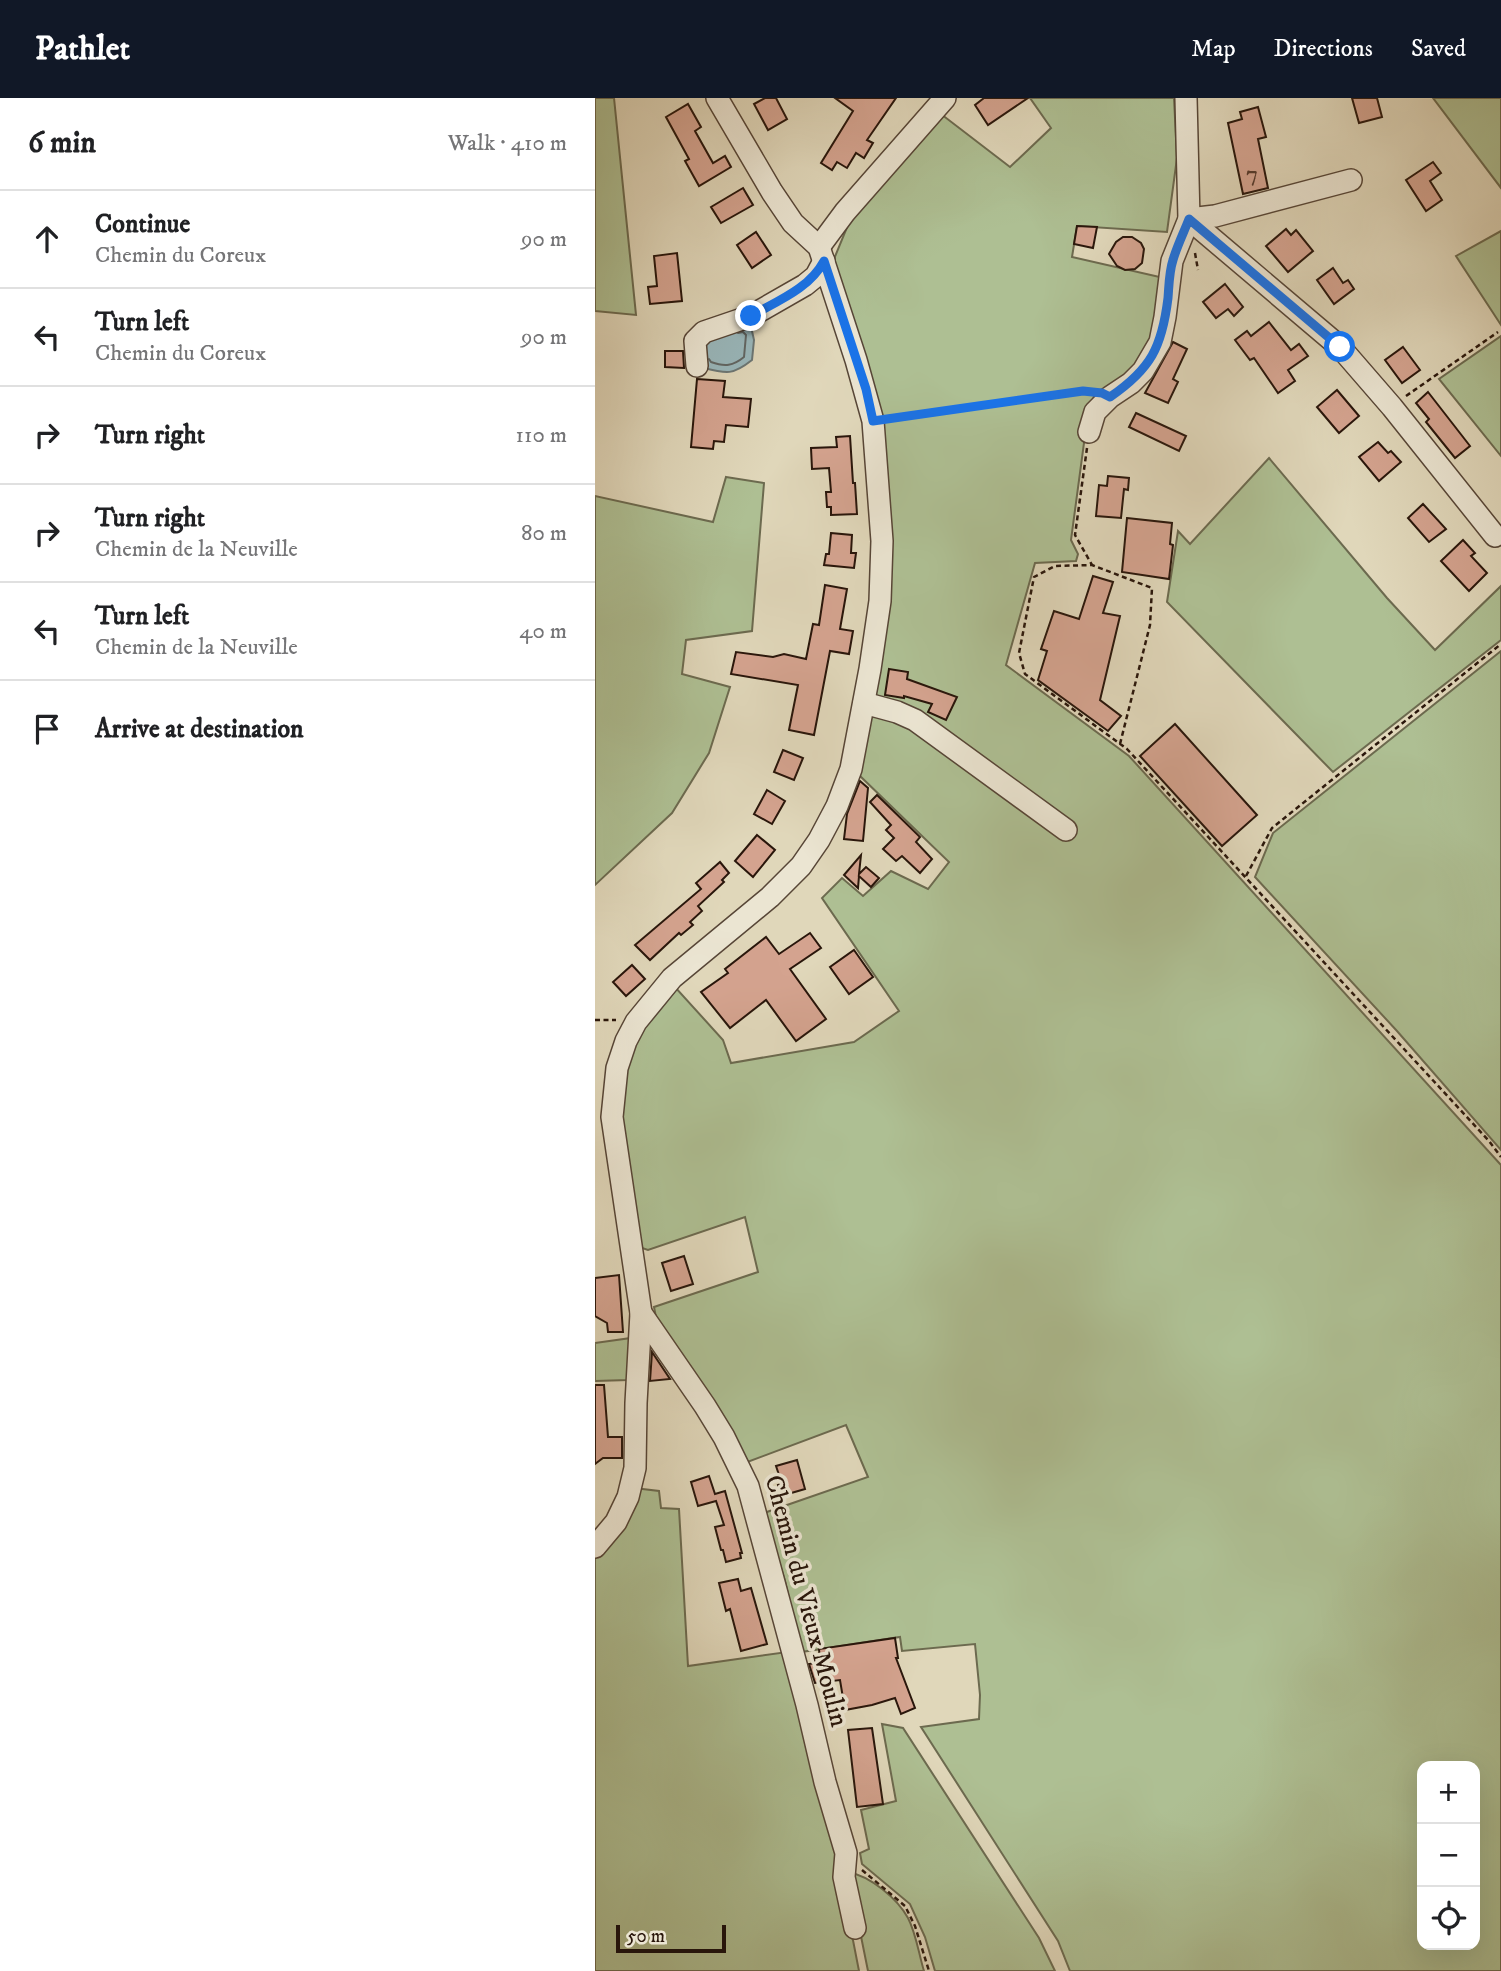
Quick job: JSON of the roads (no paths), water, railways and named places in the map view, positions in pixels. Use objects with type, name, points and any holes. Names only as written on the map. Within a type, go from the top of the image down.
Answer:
[{"type":"street","points":[[595,1547],[616,1522],[628,1497],[635,1468],[641,1312],[612,1117],[617,1068],[626,1041],[643,1011],[672,978],[770,897],[801,866],[837,806],[851,769],[864,703],[882,571],[883,541],[873,421],[866,389],[821,254],[793,223],[772,192],[717,98]]},
{"type":"street","points":[[697,366],[695,341],[704,332],[751,316],[816,276],[821,254],[845,212],[944,98]]},
{"type":"street","points":[[1089,432],[1095,412],[1143,371],[1160,342],[1172,261],[1189,219],[1186,98]]},
{"type":"street","points":[[1189,219],[1227,213],[1351,180]]},
{"type":"street","points":[[1189,219],[1340,347],[1392,407],[1495,536]]},
{"type":"street","points":[[864,703],[915,720],[1066,830]]},
{"type":"street","name":"Chemin du Vieux Moulin","points":[[641,1312],[705,1406],[748,1486],[846,1853],[844,1877],[855,1928]]},
{"type":"water","points":[[750,322],[754,340],[752,360],[729,372],[704,368],[701,357],[708,337]]}]
